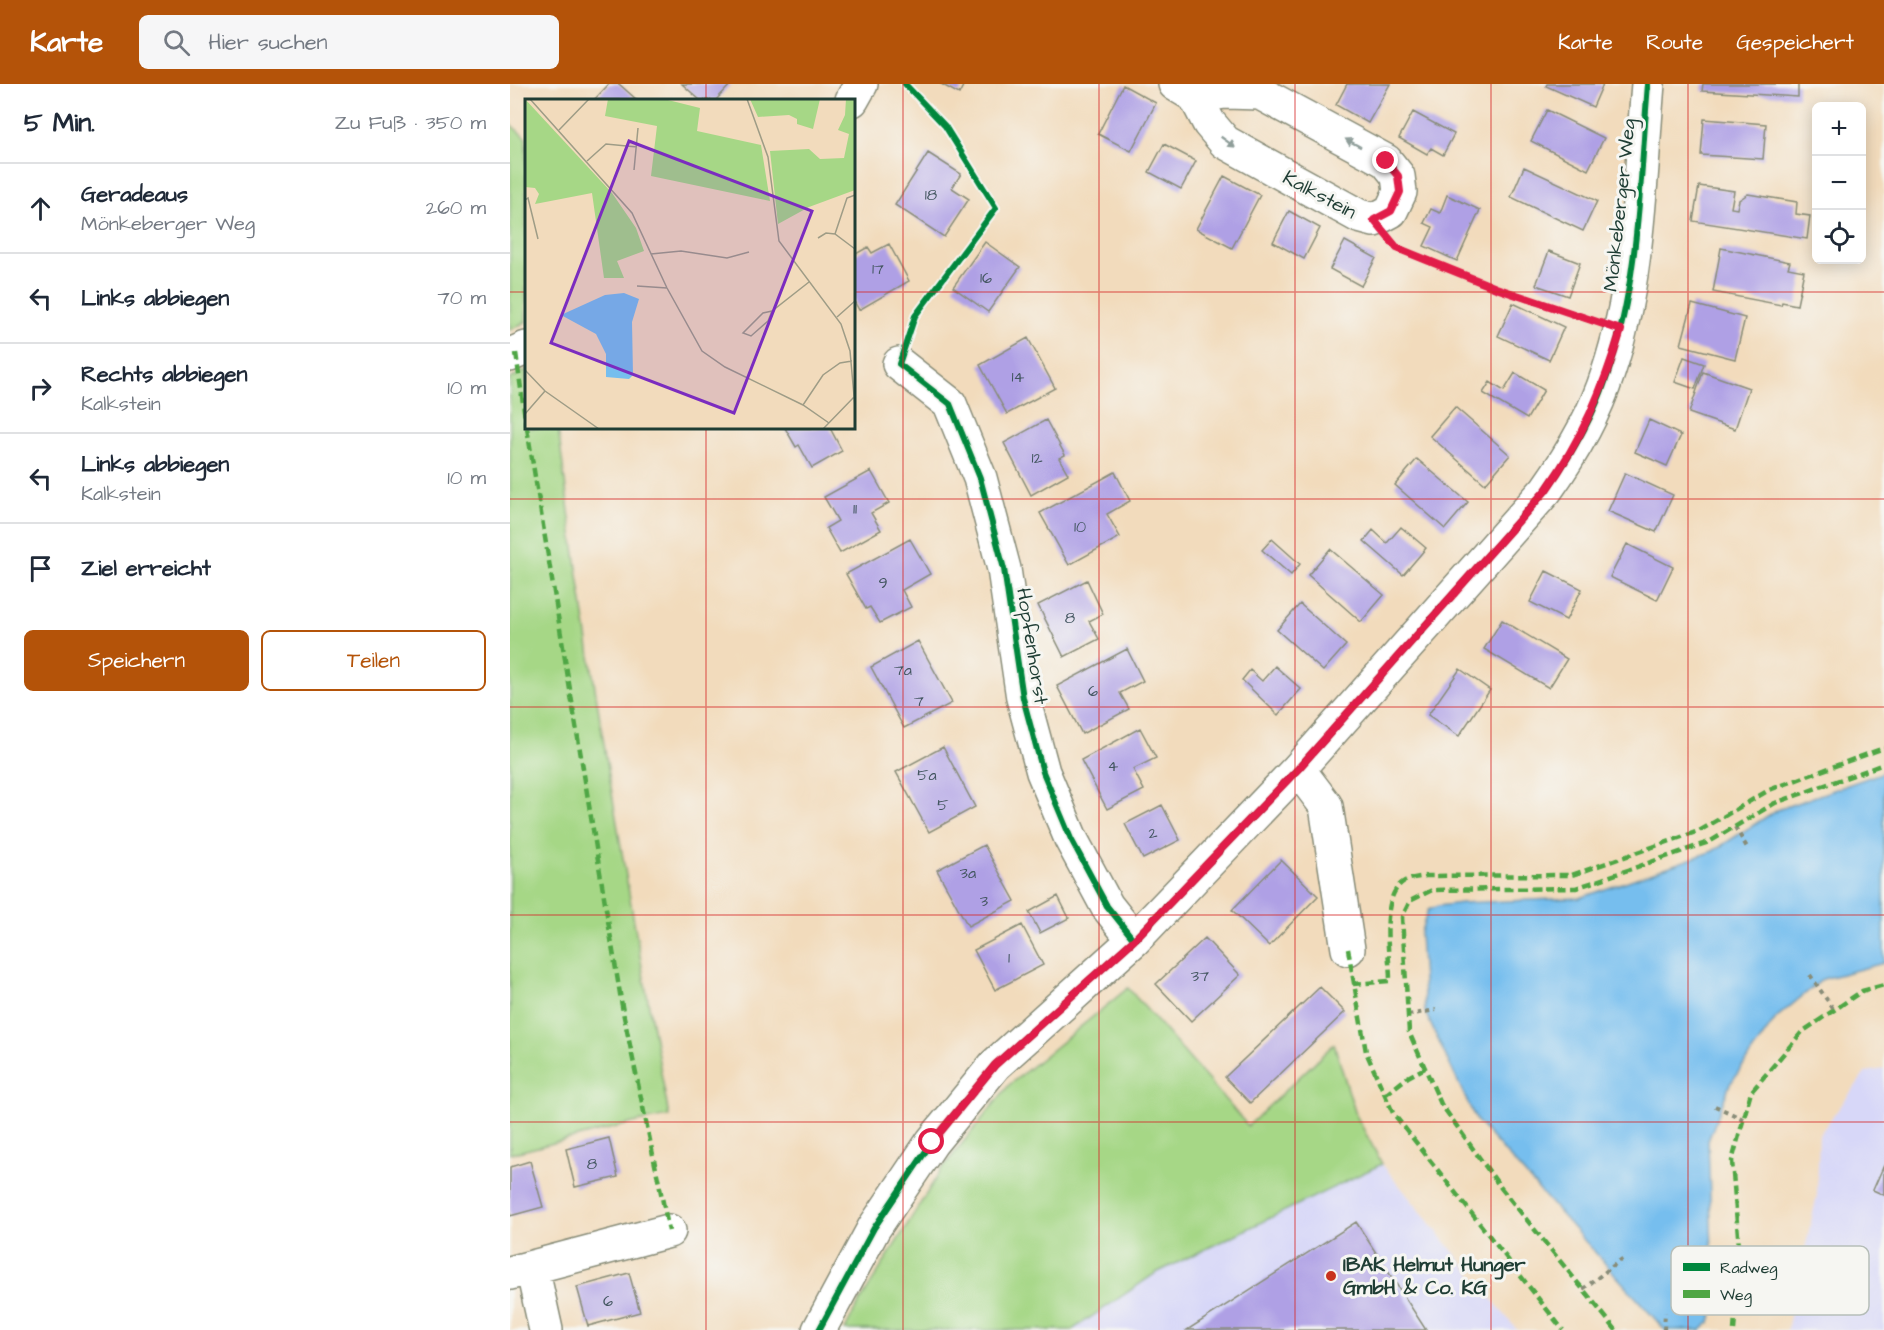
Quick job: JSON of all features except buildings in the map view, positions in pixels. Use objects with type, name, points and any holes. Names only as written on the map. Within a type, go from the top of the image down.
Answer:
[{"type":"street","points":[[853,99],[861,84]]},
{"type":"street","name":"Mönkeberger Weg","points":[[819,1330],[874,1228],[932,1142],[995,1065],[1134,940],[1298,769],[1546,490],[1565,463],[1608,375],[1621,330],[1635,246],[1648,84]]},
{"type":"street","name":"Kalkstein","points":[[1185,90],[1260,93],[1386,161],[1398,176],[1400,192],[1391,211],[1374,220],[1359,216],[1225,142],[1185,90]]},
{"type":"street","points":[[510,355],[525,348]]},
{"type":"street","name":"Hopfenhorst","points":[[899,364],[950,404],[980,478],[1004,569],[1023,698],[1043,772],[1071,839],[1107,906],[1134,940]]},
{"type":"street","points":[[1298,769],[1326,806],[1348,949]]},
{"type":"street","points":[[546,1330],[521,1270],[669,1231]]},
{"type":"path","points":[[899,364],[915,316],[996,207],[945,126],[905,84]]},
{"type":"path","points":[[1374,220],[1397,248],[1496,288],[1621,330]]},
{"type":"path","points":[[1735,826],[1748,849]]},
{"type":"path","points":[[1810,975],[1834,1010]]},
{"type":"path","points":[[1408,1015],[1436,1011]]},
{"type":"path","points":[[1715,1106],[1743,1119]]},
{"type":"path","points":[[1583,1289],[1622,1258]]},
{"type":"path","points":[[1664,1330],[1665,1312]]},
{"type":"shaded area","points":[[1884,1069],[1884,1330],[1787,1330],[1790,1315],[1869,1315],[1869,1246],[1806,1246],[1817,1195],[1819,1135],[1866,1072]]},
{"type":"shaded area","points":[[1382,1164],[1517,1330],[1072,1330],[1156,1273]]},
{"type":"green space","points":[[510,124],[525,137],[525,322],[510,330]]},
{"type":"green space","points":[[525,371],[525,429],[558,429],[609,773],[669,1116],[510,1154],[510,379]]},
{"type":"green space","points":[[1128,988],[1248,1126],[1334,1044],[1356,1115],[1382,1164],[1156,1273],[1072,1330],[845,1330],[856,1308],[941,1170],[1009,1085]]},
{"type":"water","points":[[1884,772],[1884,963],[1823,979],[1776,1018],[1730,1084],[1708,1141],[1712,1246],[1671,1246],[1671,1315],[1712,1315],[1710,1322],[1701,1330],[1665,1330],[1476,1120],[1425,1012],[1420,934],[1428,910],[1438,906],[1580,898],[1713,851],[1777,810]]},
{"type":"marked path","points":[[516,353],[525,418]]},
{"type":"marked path","points":[[527,429],[623,1012],[669,1231]]},
{"type":"marked path","points":[[1353,984],[1390,981],[1388,914],[1396,890],[1405,881],[1426,876],[1572,875],[1699,831],[1769,790],[1884,748]]},
{"type":"marked path","points":[[1616,1330],[1501,1188],[1441,1104],[1409,1032],[1402,917],[1410,901],[1432,890],[1576,888],[1709,842],[1775,803],[1884,764]]},
{"type":"marked path","points":[[1348,949],[1366,1052],[1393,1113],[1563,1330]]},
{"type":"marked path","points":[[1739,1246],[1732,1161],[1751,1092],[1802,1032],[1862,991],[1884,985]]},
{"type":"marked path","points":[[1385,1095],[1408,1077],[1425,1068]]},
{"type":"marked path","points":[[1734,1330],[1735,1315]]},
{"type":"cycle path","points":[[905,84],[945,126],[996,208],[915,316],[899,364],[950,404],[980,478],[1004,569],[1023,698],[1043,772],[1071,839],[1107,906],[1134,940]]},
{"type":"cycle path","points":[[819,1330],[874,1228],[932,1142],[995,1065],[1134,940],[1298,769],[1546,490],[1555,477],[1582,434],[1596,404],[1618,338],[1626,303],[1637,230],[1648,84]]},
{"type":"place","name":"IBAK Helmut Hunger GmbH & Co. KG","points":[[1331,1276]]},
{"type":"route","points":[[932,1142],[995,1065],[1134,940],[1298,769],[1546,490],[1565,463],[1588,419],[1608,375],[1621,330],[1496,288],[1397,248],[1374,220],[1391,211],[1400,192],[1398,176],[1386,161]]}]
